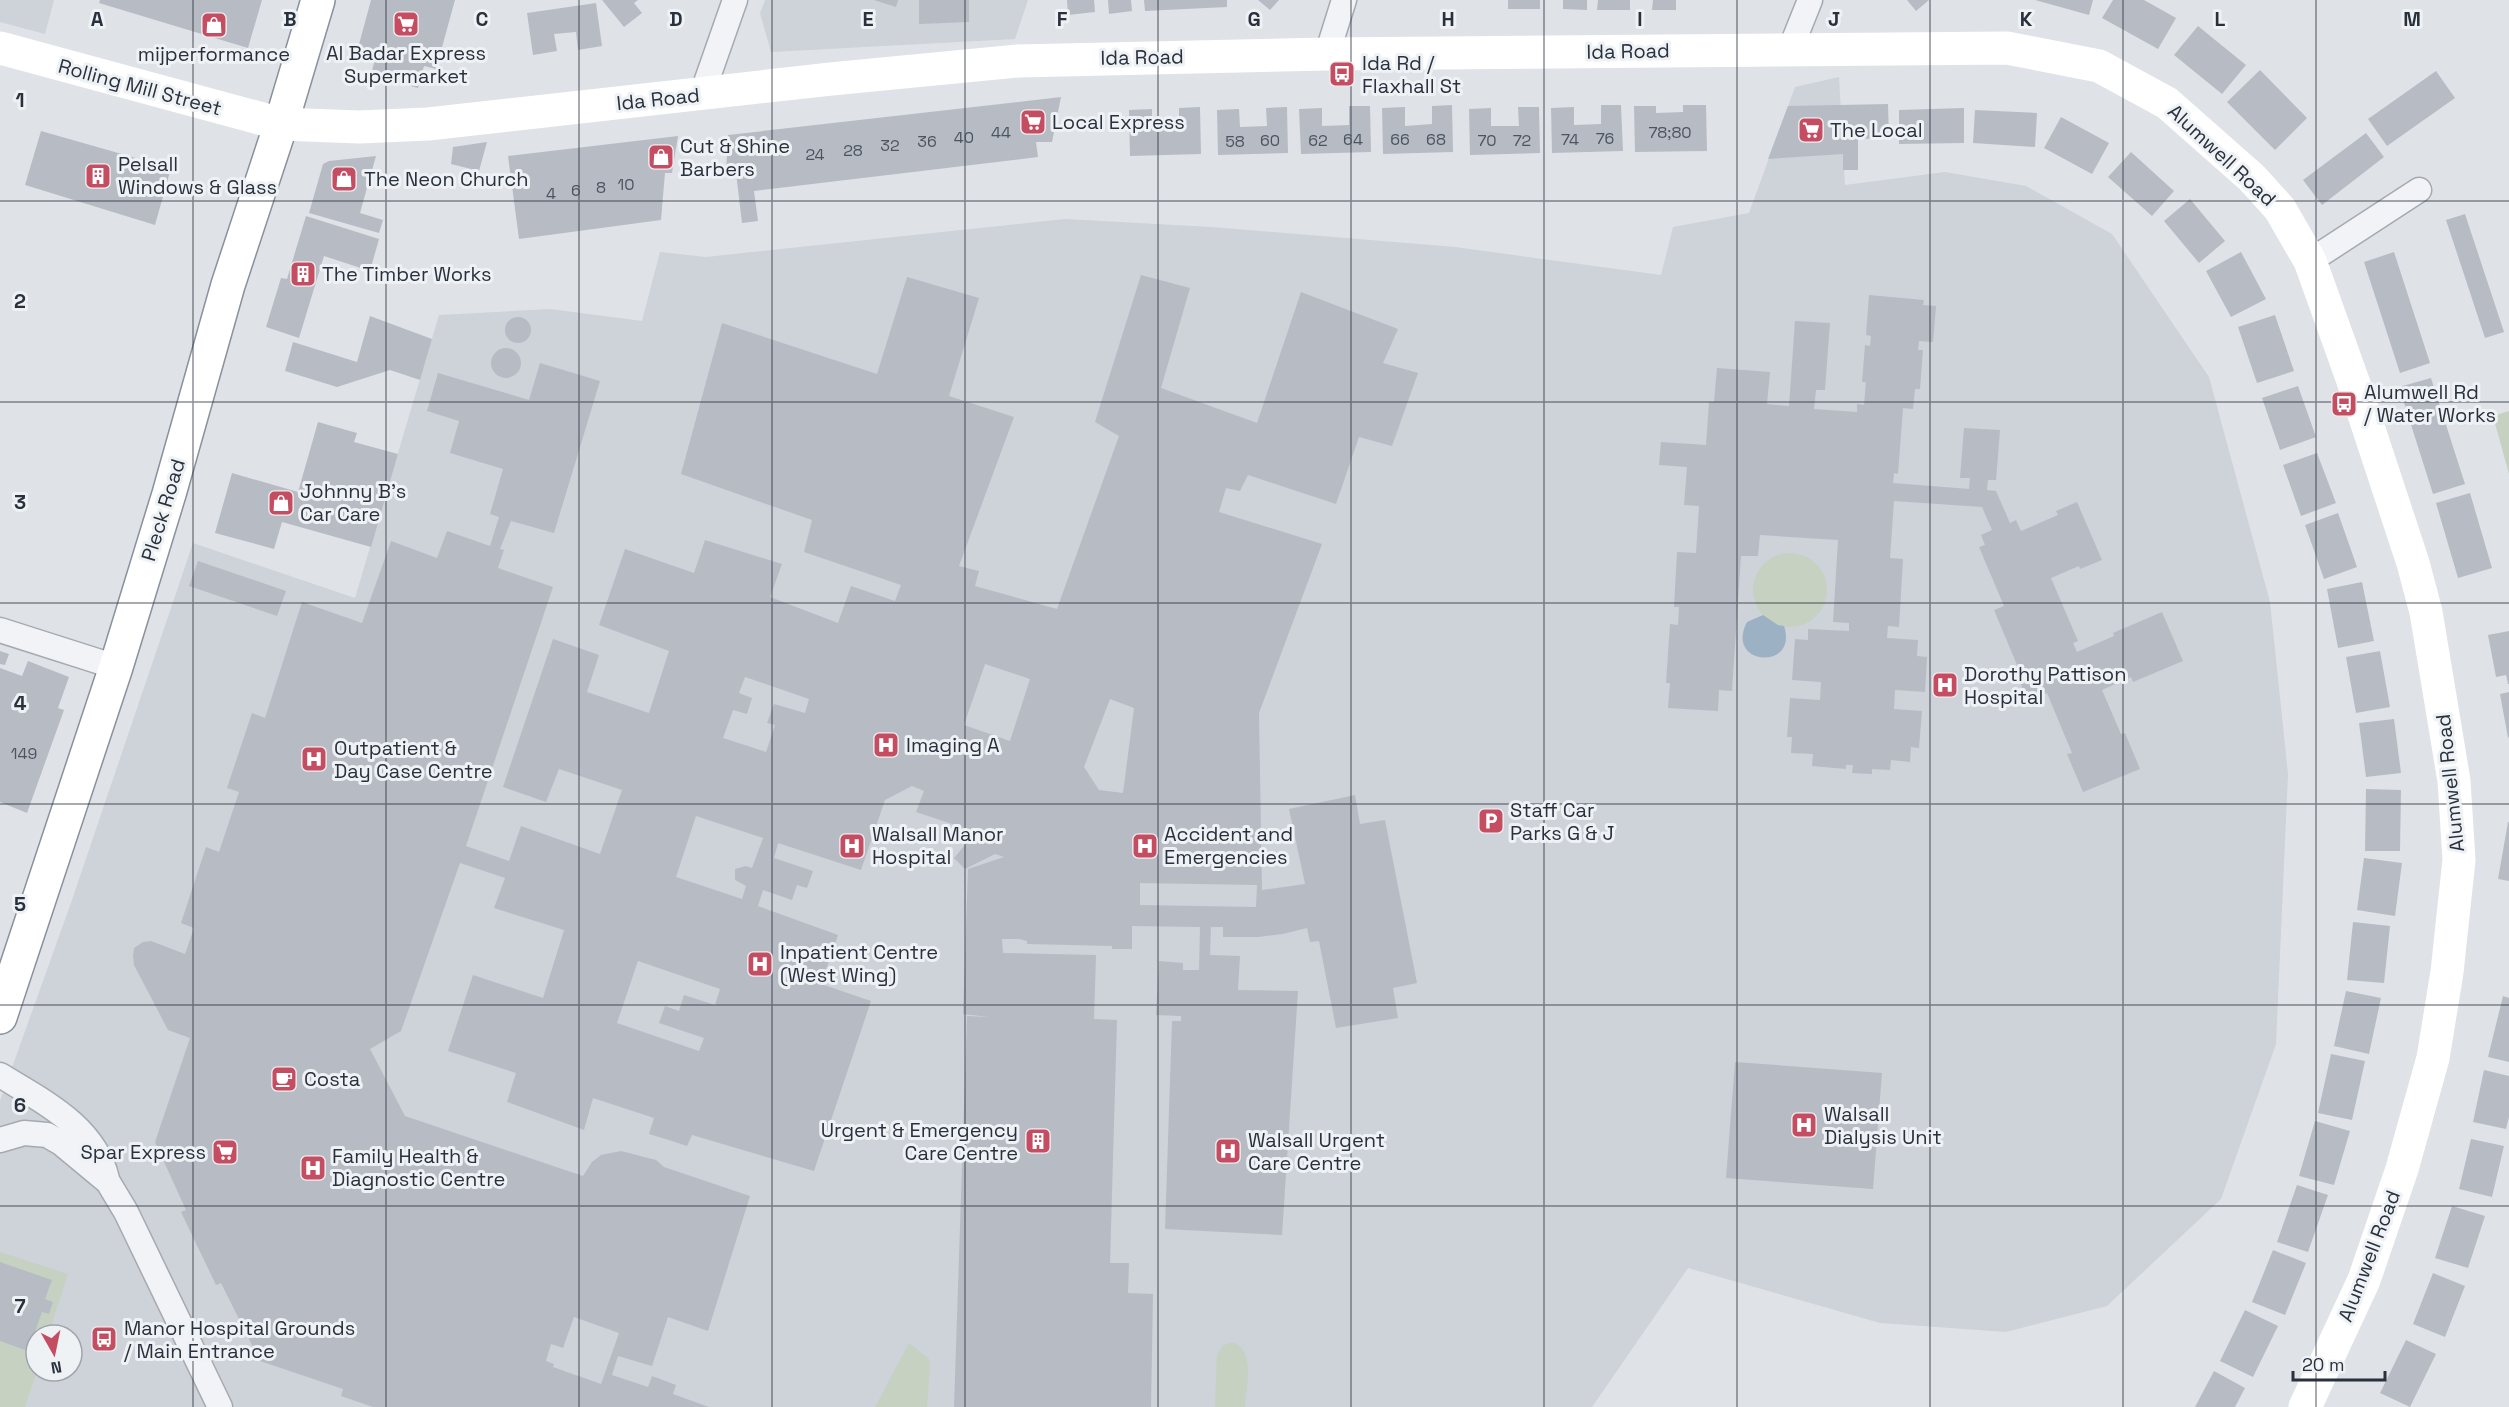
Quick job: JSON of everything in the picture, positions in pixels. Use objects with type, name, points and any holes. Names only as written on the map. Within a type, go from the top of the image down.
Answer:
[{"type":"main road","name":"Pleck Road","points":[[0,1017],[116,667],[169,494],[228,285],[281,124],[318,0]]},
{"type":"main road","name":"Rolling Mill Street","points":[[0,48],[281,124]]},
{"type":"main road","name":"Ida Road","points":[[281,124],[359,127],[411,125],[843,77],[1087,57],[2007,48]]},
{"type":"main road","name":"Alumwell Road","points":[[2007,48],[2099,66],[2167,103],[2252,178],[2280,209],[2310,261],[2361,404],[2413,563],[2426,612],[2454,781],[2459,861],[2447,972],[2433,1058],[2403,1169],[2364,1280],[2305,1407]]},
{"type":"street","points":[[702,94],[735,0]]},
{"type":"street","points":[[1327,54],[1344,0]]},
{"type":"street","points":[[1790,50],[1810,0]]},
{"type":"street","points":[[2310,261],[2419,190]]},
{"type":"street","points":[[0,630],[116,667]]},
{"type":"street","points":[[0,1076],[66,1117],[90,1141],[103,1161],[108,1182],[141,1241],[220,1407]]},
{"type":"street","points":[[0,1140],[24,1133],[47,1135],[70,1150],[108,1182]]},
{"type":"shaded area","points":[[0,0],[54,0],[45,34],[0,22]]},
{"type":"shaded area","points":[[765,0],[1028,0],[1015,39],[771,52],[760,13]]},
{"type":"shaded area","name":"Walsall Manor Hospital","points":[[1839,77],[1845,185],[1945,172],[2026,186],[2112,234],[2209,377],[2270,602],[2288,774],[2276,1044],[2221,1199],[2107,1306],[2006,1332],[1880,1323],[1688,1268],[1592,1407],[0,1407],[0,1101],[72,900],[193,543],[355,598],[439,315],[550,309],[642,321],[660,252],[706,257],[1065,219],[1211,227],[1455,247],[1661,275],[1673,227],[1749,213],[1795,87]]},
{"type":"green space","points":[[2509,411],[2509,474],[2493,416]]},
{"type":"green space","points":[[1790,553],[1811,559],[1821,569],[1827,590],[1821,611],[1811,621],[1790,627],[1769,621],[1759,611],[1753,590],[1759,569],[1769,559]]},
{"type":"green space","points":[[0,1252],[68,1274],[52,1323],[24,1323],[24,1383],[33,1383],[25,1407],[0,1407]]},
{"type":"green space","points":[[1232,1342],[1244,1352],[1247,1361],[1248,1380],[1245,1407],[1215,1407],[1217,1355],[1222,1346]]},
{"type":"green space","points":[[909,1343],[929,1359],[927,1407],[875,1407]]},
{"type":"water","points":[[1763,615],[1778,625],[1784,626],[1786,641],[1781,651],[1773,656],[1762,657],[1745,648],[1743,637],[1747,622]]},
{"type":"building","name":"mijperformance","points":[[100,0],[262,0],[248,48],[99,3]]},
{"type":"building","name":"Al Badar Express Supermarket","points":[[371,0],[455,0],[436,69],[424,66],[418,88],[371,76],[376,53],[358,48]]},
{"type":"building","points":[[602,0],[638,0],[634,3],[642,13],[624,27]]},
{"type":"building","points":[[874,0],[898,0],[896,7]]},
{"type":"building","points":[[919,0],[969,0],[969,22],[919,24]]},
{"type":"building","points":[[1067,0],[1094,0],[1095,12],[1068,15]]},
{"type":"building","points":[[1108,0],[1131,0],[1132,11],[1109,14]]},
{"type":"building","points":[[1144,0],[1227,0],[1227,7],[1145,11]]},
{"type":"building","points":[[1258,0],[1279,0],[1270,10]]},
{"type":"building","points":[[1508,0],[1540,0],[1540,9],[1508,9]]},
{"type":"building","points":[[1563,0],[1587,0],[1587,10],[1563,9]]},
{"type":"building","points":[[1598,0],[1630,0],[1630,10],[1597,10]]},
{"type":"building","points":[[1653,0],[1676,0],[1676,10],[1652,10]]},
{"type":"building","points":[[1907,0],[1929,0],[1916,11]]},
{"type":"building","points":[[2035,0],[2093,0],[2089,15]]},
{"type":"building","points":[[2113,0],[2144,0],[2176,18],[2158,49],[2102,18]]},
{"type":"building","points":[[596,3],[602,46],[578,50],[576,32],[554,34],[557,51],[533,55],[527,13]]},
{"type":"building","points":[[2198,26],[2246,65],[2222,94],[2174,55]]},
{"type":"building","points":[[2260,70],[2307,118],[2275,150],[2227,102]]},
{"type":"building","points":[[2436,71],[2455,98],[2387,146],[2368,119]]},
{"type":"building","points":[[1061,97],[1052,142],[1036,142],[1038,157],[754,191],[758,221],[742,223],[736,173],[726,174],[728,135]]},
{"type":"building","name":"The Local","points":[[1888,104],[1889,138],[1858,139],[1858,170],[1843,170],[1843,154],[1768,159],[1788,106]]},
{"type":"building","points":[[1452,105],[1453,152],[1383,154],[1382,108],[1405,107],[1405,126],[1432,124],[1432,106]]},
{"type":"building","points":[[1601,105],[1621,105],[1623,151],[1552,153],[1551,108],[1574,107],[1574,125],[1601,124]]},
{"type":"building","points":[[1683,105],[1706,105],[1707,151],[1635,152],[1634,106],[1656,106],[1656,113],[1683,112]]},
{"type":"building","points":[[1349,106],[1370,106],[1371,152],[1301,154],[1299,109],[1322,108],[1322,126],[1349,125]]},
{"type":"building","points":[[1200,107],[1201,154],[1130,156],[1129,110],[1152,109],[1152,128],[1179,127],[1179,108]]},
{"type":"building","points":[[1287,107],[1288,153],[1218,155],[1217,110],[1239,109],[1240,127],[1267,126],[1266,108]]},
{"type":"building","points":[[1518,107],[1539,107],[1540,153],[1470,155],[1469,109],[1491,108],[1491,126],[1519,126]]},
{"type":"building","points":[[1964,108],[1964,143],[1899,144],[1899,110]]},
{"type":"building","points":[[1975,110],[2037,113],[2035,147],[1973,143]]},
{"type":"building","points":[[2061,117],[2109,143],[2092,174],[2044,148]]},
{"type":"building","name":"Pelsall Windows & Glass","points":[[41,131],[171,168],[155,225],[25,185]]},
{"type":"building","points":[[2366,133],[2384,157],[2322,205],[2303,180]]},
{"type":"building","points":[[678,136],[672,173],[665,173],[661,220],[519,239],[508,156]]},
{"type":"building","points":[[487,142],[479,171],[451,164],[453,147]]},
{"type":"building","points":[[2131,152],[2174,191],[2152,216],[2108,177]]},
{"type":"building","points":[[376,156],[360,213],[383,220],[379,233],[309,213],[323,164],[329,161]]},
{"type":"building","points":[[2190,199],[2225,241],[2199,263],[2164,221]]},
{"type":"building","points":[[2465,214],[2504,332],[2485,338],[2446,220]]},
{"type":"building","name":"The Timber Works","points":[[306,216],[379,239],[370,271],[324,256],[299,338],[266,327],[281,278],[287,279]]},
{"type":"building","points":[[2241,252],[2266,299],[2231,317],[2206,271]]},
{"type":"building","points":[[2394,252],[2430,363],[2400,373],[2364,262]]},
{"type":"building","points":[[1141,275],[1190,288],[1161,388],[1257,423],[1301,292],[1398,329],[1383,363],[1418,373],[1392,446],[1359,437],[1336,504],[1248,475],[1240,491],[1226,488],[1219,512],[1322,544],[1259,713],[1262,890],[1305,884],[1289,809],[1355,795],[1360,824],[1385,820],[1417,983],[1393,988],[1398,1018],[1336,1028],[1319,941],[1310,942],[1307,928],[1258,937],[1223,937],[1223,927],[1211,927],[1210,955],[1240,956],[1238,990],[1298,991],[1282,1235],[1165,1229],[1172,1021],[1181,1021],[1181,1016],[1156,1015],[1159,961],[1183,963],[1183,970],[1199,970],[1200,927],[1132,926],[1132,949],[1112,949],[1112,946],[1027,944],[1027,941],[1019,939],[1002,939],[1003,953],[1096,955],[1094,1019],[1117,1020],[1110,1263],[1129,1263],[1128,1293],[1153,1294],[1151,1407],[954,1407],[967,1016],[989,1017],[963,1014],[968,869],[1004,857],[995,854],[965,869],[954,858],[976,832],[916,812],[924,791],[912,786],[885,800],[861,870],[778,843],[774,858],[813,871],[807,888],[797,885],[792,900],[763,890],[758,906],[838,935],[821,984],[871,1001],[814,1171],[692,1135],[687,1146],[649,1134],[654,1118],[593,1098],[584,1130],[507,1102],[516,1073],[448,1051],[473,975],[543,998],[564,930],[494,908],[505,878],[460,863],[401,1031],[370,1049],[405,1116],[583,1176],[592,1162],[601,1155],[621,1151],[656,1160],[664,1167],[750,1196],[708,1331],[668,1317],[652,1366],[618,1356],[612,1375],[648,1387],[652,1376],[676,1385],[673,1394],[709,1407],[373,1407],[341,1396],[343,1389],[260,1361],[221,1283],[216,1285],[181,1212],[186,1210],[155,1142],[190,1038],[168,1030],[134,965],[134,948],[143,942],[151,941],[185,954],[194,928],[181,923],[206,847],[219,852],[239,792],[227,788],[252,713],[265,718],[302,602],[362,623],[391,541],[437,558],[447,531],[490,546],[499,517],[490,514],[503,469],[450,453],[459,421],[427,411],[438,373],[529,400],[540,363],[600,381],[554,533],[511,521],[500,549],[504,550],[498,568],[553,587],[466,846],[509,861],[521,826],[600,854],[622,790],[559,769],[546,802],[503,787],[553,639],[599,655],[587,692],[649,713],[669,651],[599,625],[625,549],[694,573],[705,540],[782,564],[770,597],[838,623],[851,586],[895,601],[901,585],[804,552],[812,520],[681,474],[722,323],[877,374],[907,277],[979,298],[949,396],[1014,417],[959,566],[979,571],[975,586],[1057,609],[1119,436],[1095,422]],"holes":[[[985,664],[1030,679],[1010,741],[964,725]],[[745,677],[809,699],[805,713],[774,704],[767,723],[775,725],[766,752],[723,738],[733,710],[747,714],[752,698],[739,693]],[[1110,699],[1134,708],[1123,793],[1099,790],[1084,767]],[[696,816],[763,838],[752,868],[746,866],[735,869],[735,880],[746,886],[742,899],[676,877]],[[1140,883],[1257,885],[1256,907],[1140,905]],[[638,961],[720,989],[715,1005],[684,995],[679,1011],[665,1006],[659,1023],[704,1038],[699,1051],[617,1023]],[[574,1317],[619,1333],[601,1384],[553,1367],[554,1364],[546,1361],[551,1344],[563,1348]]]},
{"type":"building","points":[[1869,295],[1924,300],[1923,305],[1936,306],[1933,342],[1919,341],[1918,350],[1923,350],[1920,389],[1915,389],[1913,409],[1903,408],[1898,474],[1894,473],[1893,483],[1969,489],[1970,478],[1960,478],[1964,428],[2000,430],[1996,480],[1988,480],[1987,490],[1996,491],[2010,523],[2016,520],[2021,531],[2058,515],[2056,511],[2077,502],[2102,560],[2080,569],[2079,566],[2051,578],[2078,641],[2073,643],[2077,652],[2114,636],[2113,633],[2162,612],[2183,661],[2133,682],[2131,677],[2102,690],[2121,734],[2125,733],[2140,769],[2083,792],[2067,754],[2072,753],[2047,693],[2028,701],[2013,666],[2017,665],[1994,610],[2004,606],[1979,547],[1985,545],[1981,535],[1992,530],[1982,507],[1894,501],[1890,558],[1903,559],[1899,627],[1888,626],[1887,638],[1918,640],[1917,656],[1927,657],[1925,692],[1895,690],[1894,709],[1922,711],[1919,748],[1911,747],[1910,762],[1891,760],[1890,770],[1872,769],[1872,774],[1852,773],[1853,765],[1846,765],[1846,769],[1812,766],[1813,754],[1791,753],[1792,737],[1787,737],[1790,698],[1820,700],[1821,682],[1792,680],[1795,639],[1808,640],[1808,629],[1849,631],[1849,623],[1833,622],[1838,540],[1760,535],[1758,556],[1741,556],[1732,691],[1719,690],[1718,711],[1668,708],[1670,683],[1666,683],[1670,624],[1678,625],[1679,607],[1674,607],[1677,552],[1696,553],[1699,506],[1684,505],[1687,467],[1659,465],[1661,442],[1706,445],[1709,402],[1714,402],[1717,368],[1770,372],[1767,404],[1789,406],[1795,321],[1830,323],[1825,390],[1816,390],[1814,409],[1857,412],[1857,404],[1864,405],[1866,382],[1862,382],[1865,345],[1870,346],[1871,336],[1866,335]]},
{"type":"building","points":[[2275,315],[2294,371],[2257,383],[2238,327]]},
{"type":"building","points":[[370,316],[432,339],[420,380],[390,370],[337,387],[285,371],[293,342],[357,362]]},
{"type":"building","points":[[518,317],[527,321],[531,330],[527,339],[518,343],[509,339],[505,330],[509,321]]},
{"type":"building","points":[[506,348],[517,352],[521,363],[517,374],[506,378],[495,374],[491,363],[495,352]]},
{"type":"building","points":[[2431,378],[2465,484],[2433,494],[2399,387]]},
{"type":"building","points":[[2298,386],[2316,437],[2280,450],[2262,398]]},
{"type":"building","points":[[318,422],[357,433],[354,442],[398,454],[371,547],[282,522],[274,549],[215,533],[232,473],[298,492]]},
{"type":"building","points":[[2317,453],[2336,503],[2301,516],[2283,465]]},
{"type":"building","points":[[2470,493],[2492,568],[2458,578],[2436,503]]},
{"type":"building","points":[[2338,513],[2357,567],[2324,579],[2305,525]]},
{"type":"building","points":[[198,561],[286,591],[277,616],[189,586]]},
{"type":"building","points":[[2362,582],[2374,641],[2338,648],[2327,589]]},
{"type":"building","points":[[2509,631],[2508,684],[2506,675],[2496,677],[2488,635]]},
{"type":"building","points":[[0,651],[9,654],[5,665],[0,664]]},
{"type":"building","points":[[2380,651],[2390,707],[2356,713],[2346,657]]},
{"type":"building","points":[[28,661],[69,677],[58,708],[64,710],[27,813],[0,802],[0,668],[22,676]]},
{"type":"building","points":[[2509,692],[2509,737],[2508,738],[2500,694]]},
{"type":"building","points":[[2394,719],[2401,773],[2366,777],[2359,723]]},
{"type":"building","points":[[2366,789],[2401,790],[2400,851],[2365,851]]},
{"type":"building","points":[[2509,822],[2509,881],[2498,879]]},
{"type":"building","points":[[2364,858],[2402,863],[2395,916],[2357,910]]},
{"type":"building","points":[[2353,922],[2390,926],[2384,983],[2347,980]]},
{"type":"building","points":[[2346,991],[2381,998],[2369,1054],[2334,1046]]},
{"type":"building","points":[[2503,996],[2509,998],[2509,1062],[2488,1057]]},
{"type":"building","points":[[2331,1054],[2365,1061],[2352,1120],[2318,1113]]},
{"type":"building","name":"Walsall Dialysis Unit","points":[[1735,1062],[1882,1073],[1873,1189],[1726,1178]]},
{"type":"building","points":[[2484,1070],[2509,1076],[2509,1117],[2506,1129],[2473,1122]]},
{"type":"building","points":[[2315,1121],[2350,1131],[2334,1185],[2299,1176]]},
{"type":"building","points":[[2471,1139],[2504,1146],[2492,1197],[2459,1189]]},
{"type":"building","points":[[2297,1185],[2328,1195],[2308,1252],[2277,1242]]},
{"type":"building","points":[[2452,1206],[2485,1216],[2468,1268],[2435,1258]]},
{"type":"building","points":[[2273,1250],[2306,1263],[2285,1315],[2252,1302]]},
{"type":"building","points":[[0,1262],[52,1280],[45,1299],[53,1302],[49,1314],[42,1312],[38,1323],[24,1323],[24,1350],[0,1341]]},
{"type":"building","points":[[2433,1273],[2465,1286],[2445,1337],[2413,1324]]},
{"type":"building","points":[[2245,1310],[2278,1326],[2253,1377],[2220,1361]]},
{"type":"building","points":[[2406,1340],[2436,1354],[2410,1407],[2380,1393]]},
{"type":"building","points":[[2214,1371],[2245,1388],[2235,1407],[2195,1407]]},
{"type":"place","name":"Al Badar Express Supermarket","points":[[406,24]]},
{"type":"place","name":"mijperformance","points":[[214,25]]},
{"type":"place","name":"Ida Rd / Flaxhall St","points":[[1342,74]]},
{"type":"place","name":"Local Express","points":[[1033,122]]},
{"type":"place","name":"The Local","points":[[1811,130]]},
{"type":"place","name":"Cut & Shine Barbers","points":[[661,157]]},
{"type":"place","name":"Pelsall Windows & Glass","points":[[98,176]]},
{"type":"place","name":"The Neon Church","points":[[344,179]]},
{"type":"place","name":"The Timber Works","points":[[303,274]]},
{"type":"place","name":"Alumwell Rd / Water Works","points":[[2344,404]]},
{"type":"place","name":"Johnny B's Car Care","points":[[281,503]]},
{"type":"place","name":"Dorothy Pattison Hospital","points":[[1945,685]]},
{"type":"place","name":"Imaging A","points":[[886,745]]},
{"type":"place","name":"Outpatient & Day Case Centre","points":[[314,759]]},
{"type":"place","name":"Staff Car Parks G & J","points":[[1491,821]]},
{"type":"place","name":"Walsall Manor Hospital","points":[[852,846]]},
{"type":"place","name":"Accident and Emergencies","points":[[1145,846]]},
{"type":"place","name":"Inpatient Centre (West Wing)","points":[[760,964]]},
{"type":"place","name":"Costa","points":[[284,1079]]},
{"type":"place","name":"Walsall Dialysis Unit","points":[[1804,1125]]},
{"type":"place","name":"Urgent & Emergency Care Centre","points":[[1038,1141]]},
{"type":"place","name":"Walsall Urgent Care Centre","points":[[1228,1151]]},
{"type":"place","name":"Spar Express","points":[[225,1152]]},
{"type":"place","name":"Family Health & Diagnostic Centre","points":[[313,1168]]},
{"type":"place","name":"Manor Hospital Grounds / Main Entrance","points":[[104,1339]]}]
